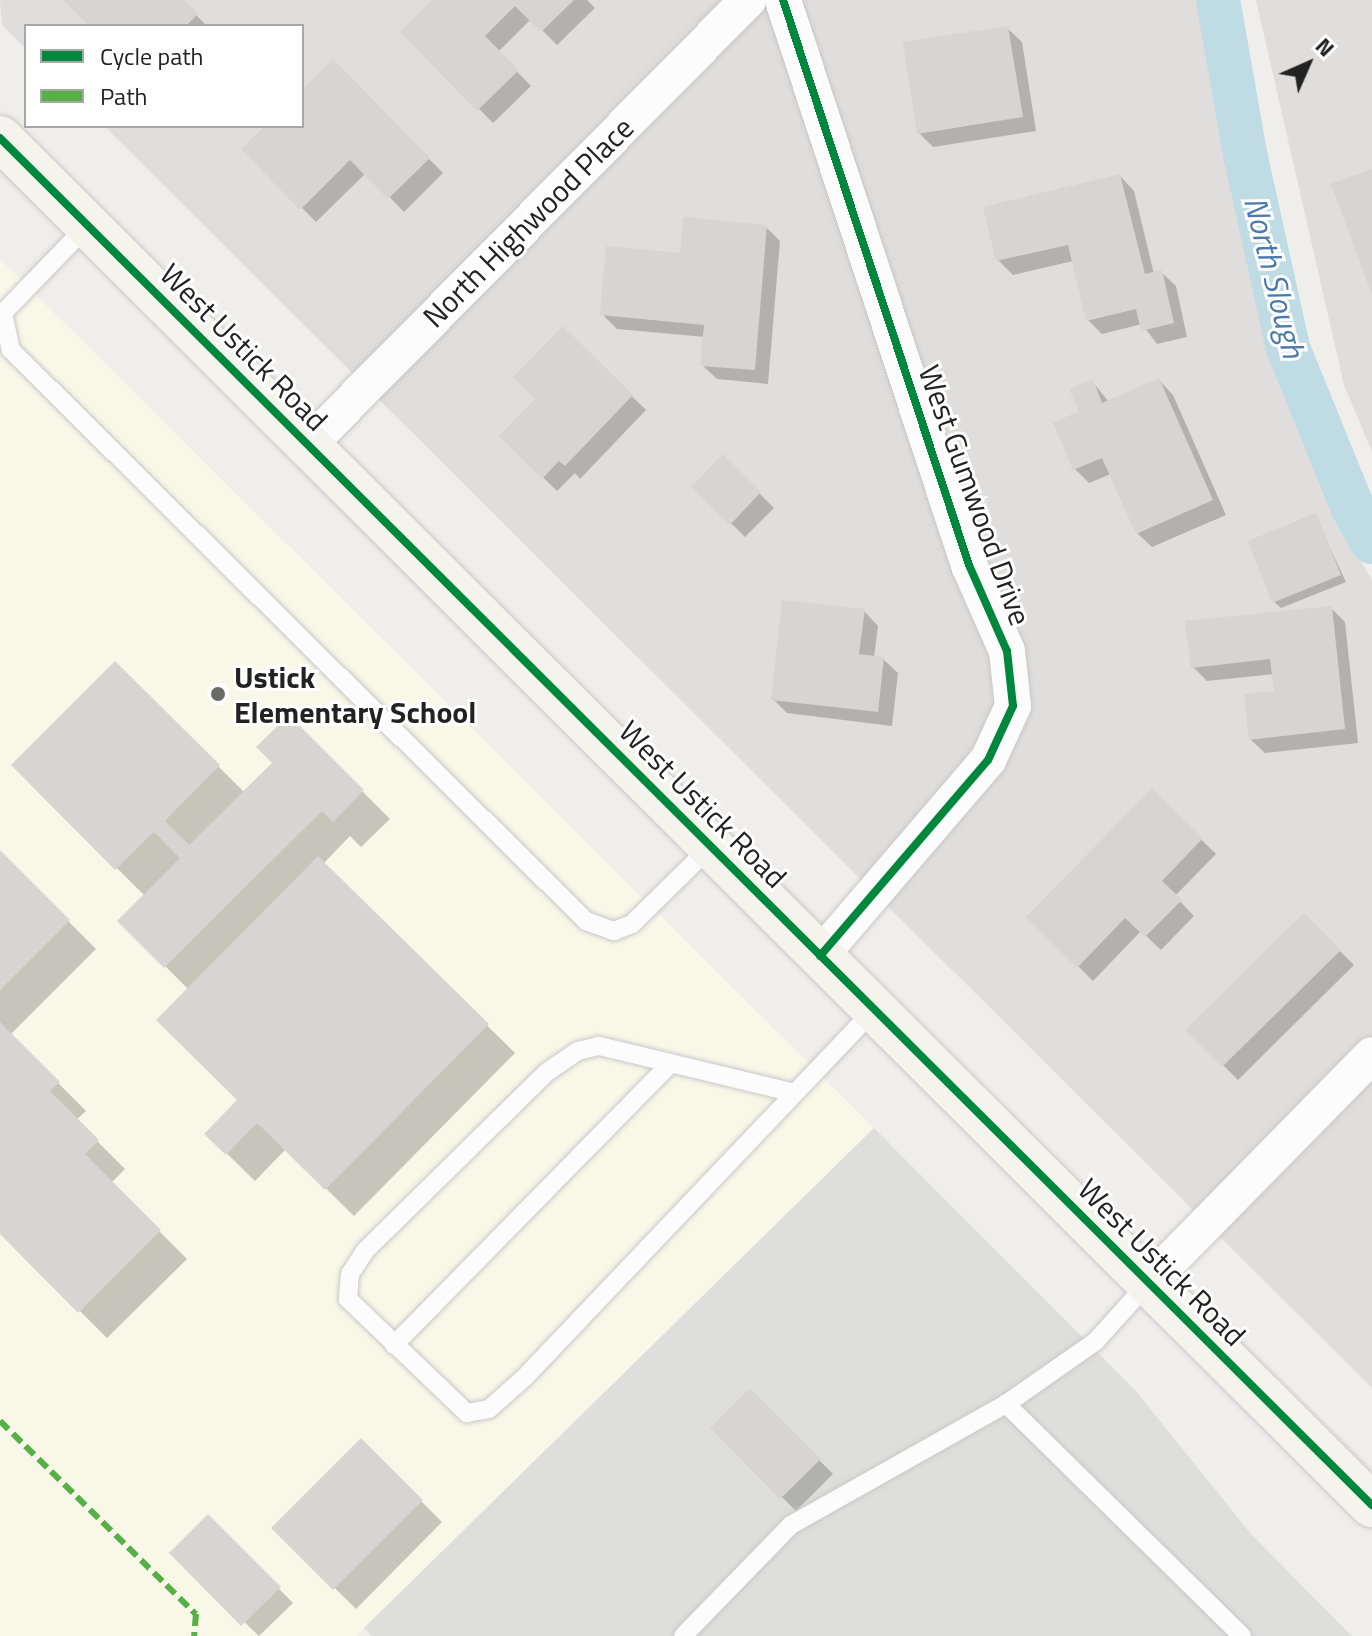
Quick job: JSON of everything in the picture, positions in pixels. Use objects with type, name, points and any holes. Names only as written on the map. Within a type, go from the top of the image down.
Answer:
[{"type":"main road","name":"West Ustick Road","points":[[0,138],[1372,1505]]},
{"type":"street","name":"North Highwood Place","points":[[308,445],[748,0]]},
{"type":"street","name":"West Gumwood Drive","points":[[783,0],[969,565],[1007,651],[1013,706],[988,760],[896,863],[820,956]]},
{"type":"street","points":[[1149,1282],[1372,1055]]},
{"type":"lane","points":[[88,225],[3,313],[11,350],[586,921],[614,931],[632,924],[711,846]]},
{"type":"lane","points":[[795,1093],[599,1046],[578,1051],[547,1072],[365,1251],[350,1274],[348,1299],[467,1413],[489,1409],[795,1093],[874,1010]]},
{"type":"lane","points":[[394,1345],[671,1063]]},
{"type":"lane","points":[[683,1636],[791,1525],[1006,1404],[1095,1342],[1149,1282]]},
{"type":"lane","points":[[1006,1404],[1242,1636]]},
{"type":"shaded area","points":[[0,0],[1197,0],[1308,450],[1346,537],[1372,580],[1372,1388],[106,128],[304,128],[304,24],[24,24],[24,47],[2,25]]},
{"type":"shaded area","points":[[1256,0],[1372,0],[1372,452],[1344,385]]},
{"type":"shaded area","name":"Ustick Elementary School","points":[[0,259],[874,1128],[356,1636],[0,1636]]},
{"type":"shaded area","points":[[874,1128],[1135,1390],[1251,1534],[1352,1636],[372,1636],[364,1628]]},
{"type":"building","points":[[63,0],[184,0],[198,14],[188,24],[87,24]]},
{"type":"building","points":[[432,0],[574,0],[541,32],[515,6],[485,36],[519,70],[477,111],[400,32]]},
{"type":"building","points":[[1008,26],[1023,117],[917,134],[903,42]]},
{"type":"building","points":[[333,59],[430,158],[388,199],[350,160],[300,210],[241,149],[263,128],[304,128],[304,88]]},
{"type":"building","points":[[1372,169],[1372,295],[1331,184]]},
{"type":"building","points":[[1120,174],[1145,274],[1162,270],[1174,323],[1141,331],[1136,309],[1086,321],[1068,245],[996,261],[983,207]]},
{"type":"building","points":[[684,217],[767,225],[755,370],[700,366],[704,325],[600,315],[606,246],[680,253]]},
{"type":"building","points":[[563,326],[633,395],[565,466],[559,461],[542,479],[499,436],[535,399],[513,377]]},
{"type":"building","points":[[1159,378],[1213,500],[1136,534],[1102,458],[1073,470],[1053,423],[1079,411],[1069,389],[1093,379],[1102,403]]},
{"type":"building","points":[[723,454],[761,492],[730,525],[691,487]]},
{"type":"building","points":[[1316,513],[1341,575],[1272,603],[1248,541]]},
{"type":"building","points":[[782,600],[865,609],[859,654],[884,657],[878,712],[771,700]]},
{"type":"building","points":[[1332,606],[1345,729],[1249,740],[1244,694],[1274,691],[1270,659],[1191,668],[1185,621]]},
{"type":"building","points":[[115,661],[220,765],[165,821],[189,845],[272,763],[256,747],[289,715],[364,790],[333,822],[322,811],[164,968],[117,921],[180,858],[154,832],[115,870],[11,765]]},
{"type":"building","points":[[1152,788],[1203,838],[1162,881],[1182,900],[1145,937],[1125,918],[1077,968],[1026,917]]},
{"type":"building","points":[[0,850],[70,920],[0,990]]},
{"type":"building","points":[[318,856],[489,1024],[325,1190],[257,1123],[226,1155],[204,1134],[237,1100],[156,1020]]},
{"type":"building","points":[[1304,913],[1341,950],[1222,1067],[1185,1030]]},
{"type":"building","points":[[0,1022],[60,1082],[50,1091],[99,1140],[85,1154],[161,1230],[78,1313],[0,1234]]},
{"type":"building","points":[[750,1388],[821,1459],[780,1499],[710,1428]]},
{"type":"building","points":[[361,1438],[423,1500],[333,1590],[271,1528]]},
{"type":"building","points":[[208,1514],[281,1587],[241,1626],[169,1553]]},
{"type":"waterway","name":"North Slough","points":[[1218,0],[1246,158],[1288,348],[1353,508],[1372,542]]},
{"type":"marked path","points":[[0,1421],[196,1614],[194,1636]]},
{"type":"cycle path","points":[[783,0],[969,565],[1007,651],[1013,706],[988,760],[820,956]]},
{"type":"cycle path","points":[[0,138],[1372,1505]]},
{"type":"place","name":"Ustick Elementary School","points":[[218,694]]}]
